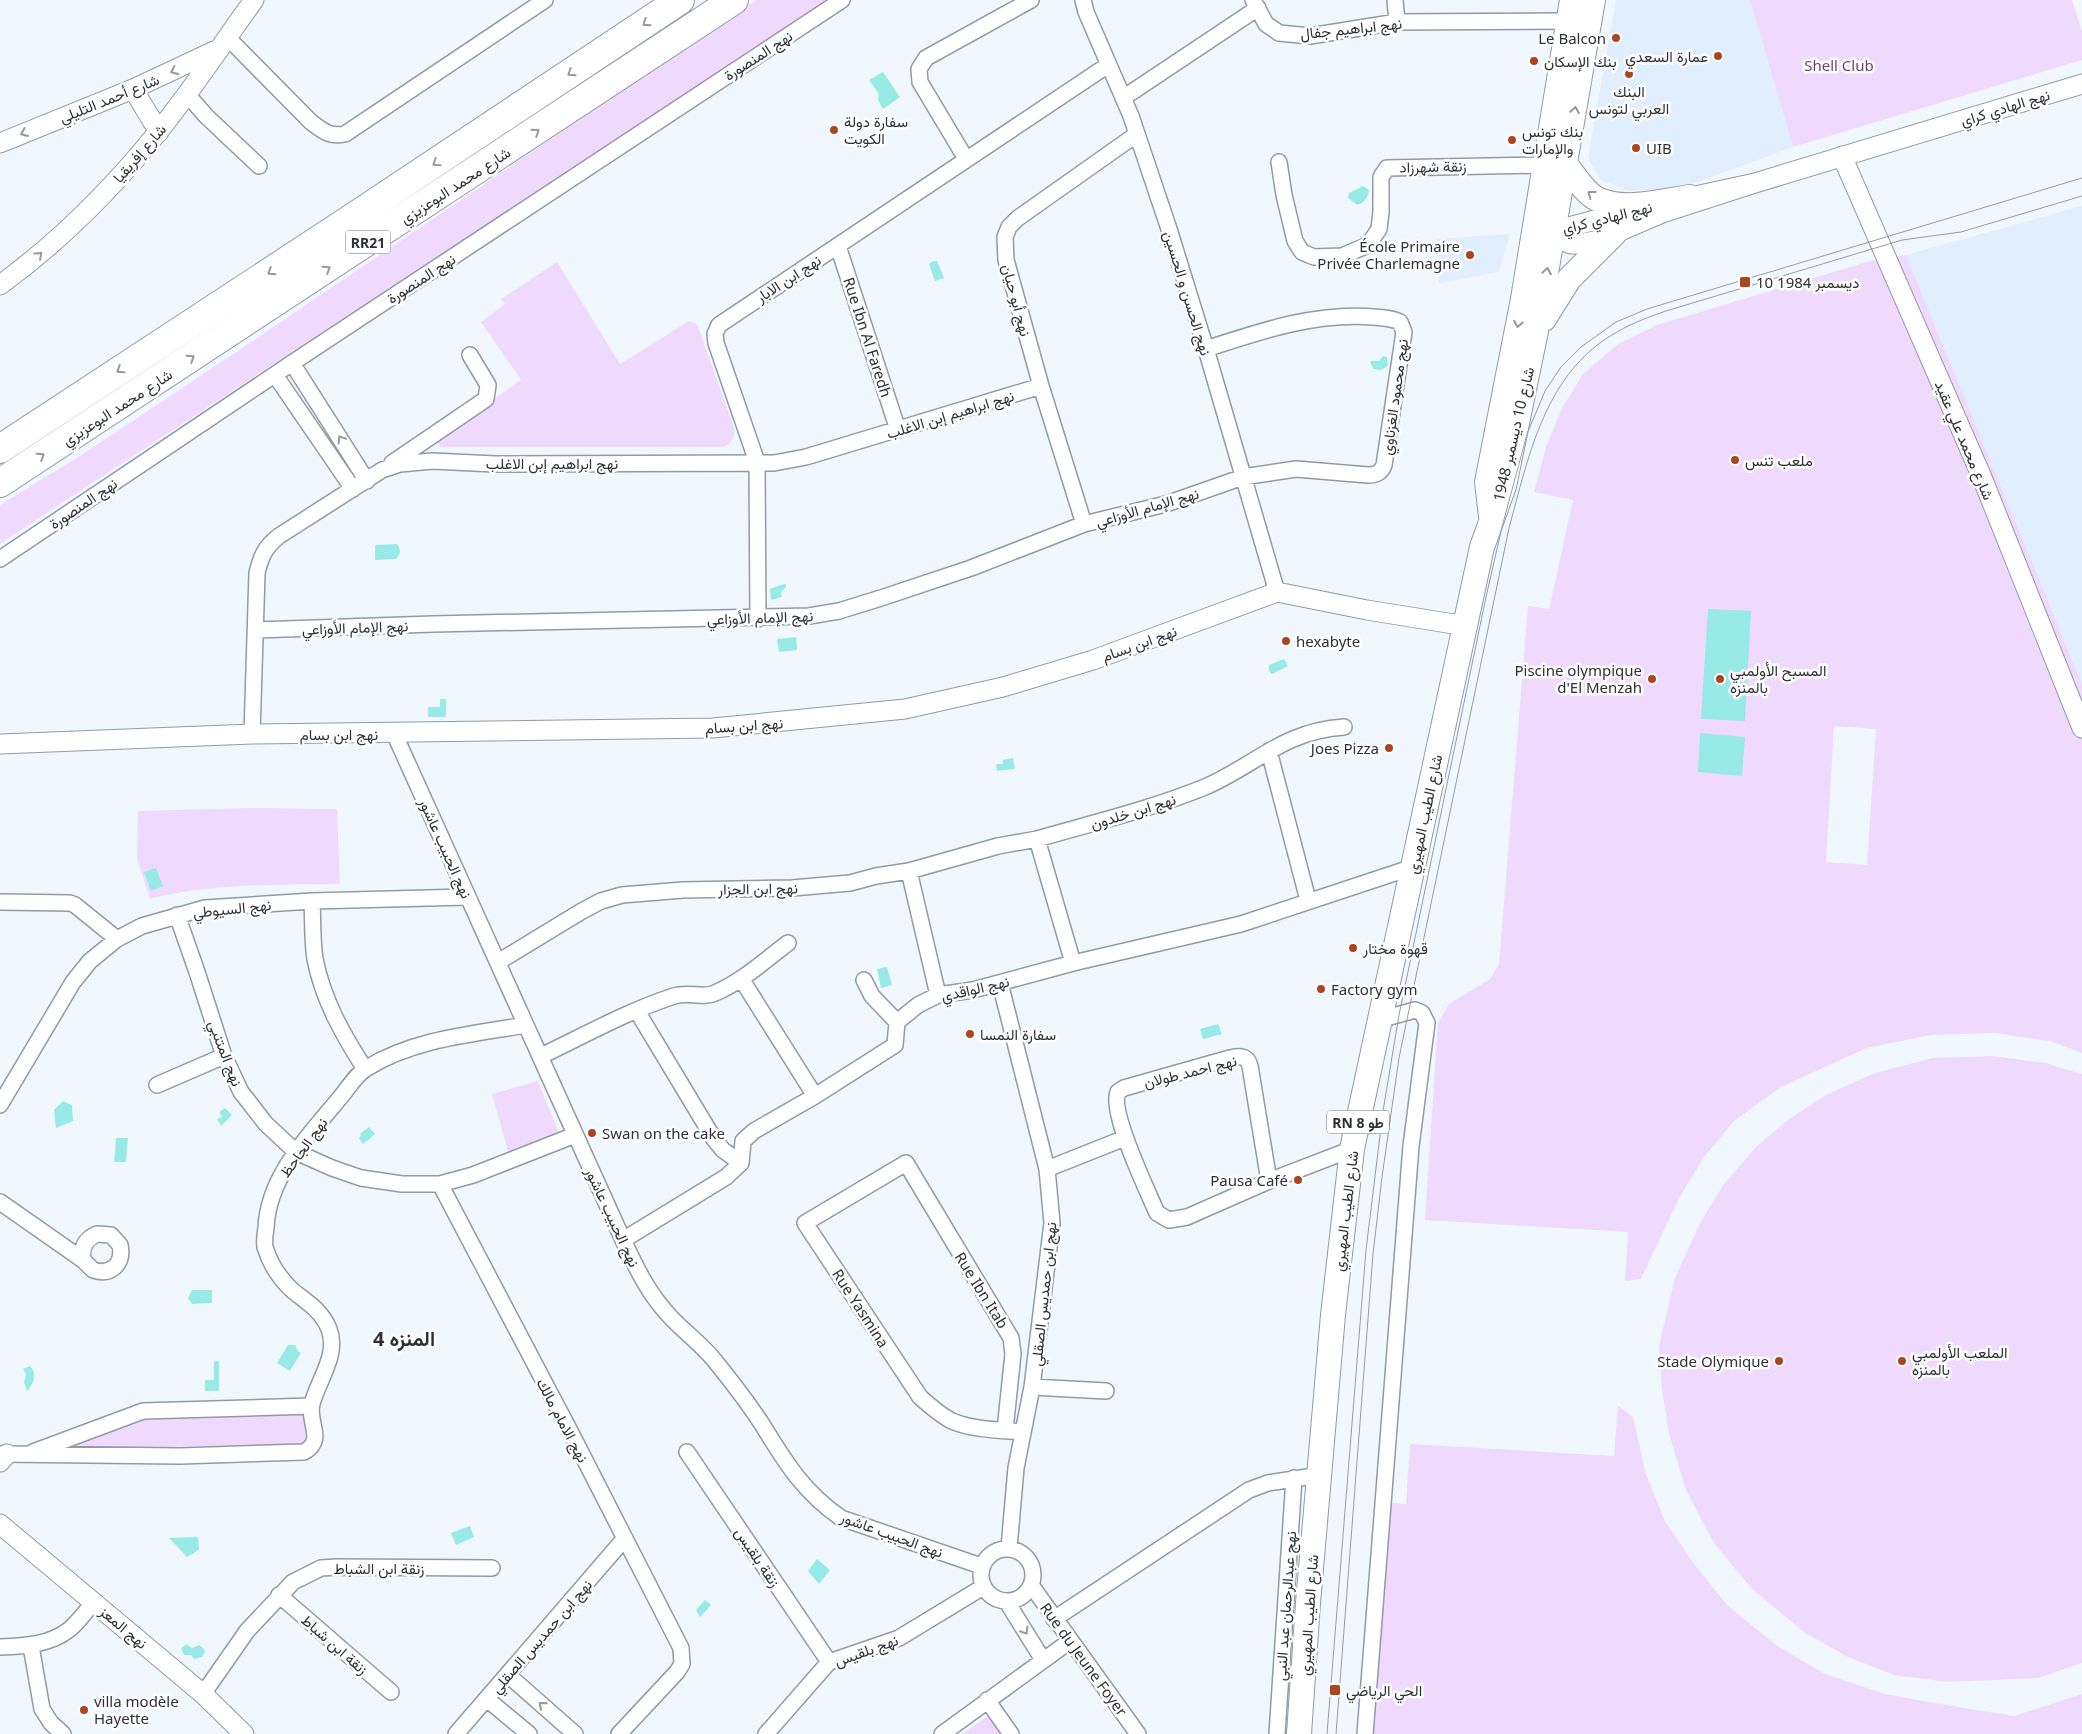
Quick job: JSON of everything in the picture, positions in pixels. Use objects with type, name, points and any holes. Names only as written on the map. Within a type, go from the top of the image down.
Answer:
[{"type":"highway","name":"شارع محمد البوعزيزي","points":[[0,449],[680,0]]},
{"type":"highway","name":"شارع محمد البوعزيزي","points":[[0,483],[734,0]]},
{"type":"main road","name":"شارع 10 ديسمبر 1948","points":[[1492,523],[1504,486],[1536,331],[1543,234],[1581,11]]},
{"type":"main road","name":"شارع 10 ديسمبر 1948","points":[[1492,523],[1487,482],[1523,300],[1543,234],[1537,210],[1555,165]]},
{"type":"main road","points":[[1555,165],[1597,199],[1616,204],[1652,203],[1690,197]]},
{"type":"main road","points":[[1536,331],[1569,279],[1616,233]]},
{"type":"main road","name":"شارع الطيب المهيري","points":[[1299,1734],[1308,1602],[1321,1471],[1333,1315],[1352,1149],[1482,548],[1492,523]]},
{"type":"street","name":"شارع إفريقيا","points":[[0,285],[30,263],[117,180],[159,132],[254,0]]},
{"type":"street","points":[[222,43],[311,122],[324,132],[334,136],[345,134],[545,0]]},
{"type":"street","name":"نهج المنصورة","points":[[0,559],[292,363],[842,0]]},
{"type":"street","points":[[966,159],[920,82],[919,69],[926,58],[1032,0]]},
{"type":"street","name":"نهج الحسن و الحسين","points":[[1083,0],[1086,12],[1137,134],[1206,349],[1278,592]]},
{"type":"street","points":[[1395,0],[1397,22]]},
{"type":"street","name":"نهج ابراهيم جفال","points":[[1123,98],[1255,4],[1266,24],[1279,33],[1310,36],[1397,22],[1581,11]]},
{"type":"street","name":"شارع أحمد التليلي","points":[[0,143],[133,89],[222,43]]},
{"type":"street","name":"نهج ابن الابار","points":[[758,618],[757,462],[716,343],[717,330],[722,322],[1108,65]]},
{"type":"street","name":"نهج الهادي كراي","points":[[1543,234],[1578,244],[1599,240],[1662,213],[1755,182],[2082,84]]},
{"type":"street","points":[[133,89],[159,132]]},
{"type":"street","points":[[186,93],[206,116],[259,166]]},
{"type":"street","name":"نهج أبو حيان","points":[[1084,524],[1041,386],[1006,260],[1005,237],[1009,227],[1018,218],[1137,134]]},
{"type":"street","name":"شارع محمد علي عقيد","points":[[1842,156],[1981,475],[2082,728]]},
{"type":"street","name":"زنقة شهرزاد","points":[[1280,162],[1284,195],[1295,241],[1302,252],[1314,257],[1342,256],[1368,245],[1378,229],[1382,212],[1381,177],[1387,168],[1555,165]]},
{"type":"street","name":"نهج الهادي كراي","points":[[1543,234],[1618,213],[1755,182]]},
{"type":"street","name":"Rue Ibn Al Faredh","points":[[838,246],[898,430]]},
{"type":"street","name":"نهج محمود الغزناوي","points":[[1206,349],[1279,326],[1319,318],[1358,316],[1396,320],[1403,325],[1400,361],[1382,470],[1375,475],[1368,475],[1296,469],[1243,477]]},
{"type":"street","points":[[382,470],[486,399],[488,385],[470,355]]},
{"type":"street","points":[[292,363],[367,481]]},
{"type":"street","points":[[275,375],[353,489]]},
{"type":"street","name":"نهج ابراهيم إبن الاغلب","points":[[252,734],[257,573],[260,557],[268,544],[382,470],[400,464],[432,461],[495,464],[774,463],[806,457],[1041,386]]},
{"type":"street","name":"نهج الإمام الأوزاعي","points":[[256,630],[443,624],[758,618],[809,616],[839,612],[971,568],[1084,524],[1166,504],[1243,477]]},
{"type":"street","points":[[1278,592],[1367,610],[1466,626]]},
{"type":"street","name":"نهج ابن بسام","points":[[0,744],[252,734],[394,734],[713,728],[905,709],[1004,687],[1093,660],[1278,592]]},
{"type":"street","name":"نهج ابن خلدون","points":[[909,872],[998,846],[1037,839],[1174,799],[1207,786],[1269,751],[1306,733],[1344,727]]},
{"type":"street","name":"نهج الحبيب عاشور","points":[[394,734],[541,1056],[622,1240],[643,1281],[665,1312],[714,1359],[764,1427],[786,1463],[804,1487],[822,1505],[841,1518],[981,1566]]},
{"type":"street","points":[[1269,751],[1308,900]]},
{"type":"street","points":[[1037,839],[1073,963]]},
{"type":"street","name":"نهج الواقدي","points":[[897,1022],[918,1005],[938,995],[973,990],[1073,963],[1241,924],[1278,913],[1308,900],[1413,867]]},
{"type":"street","points":[[909,872],[938,995]]},
{"type":"street","name":"نهج ابن الجزار","points":[[498,962],[582,911],[601,901],[622,894],[683,890],[792,888],[850,883],[876,876],[909,872]]},
{"type":"street","name":"نهج السيوطي","points":[[0,1105],[73,982],[90,961],[117,939],[142,926],[205,908],[312,901],[467,897]]},
{"type":"street","points":[[312,901],[315,958],[324,992],[341,1032],[365,1069]]},
{"type":"street","points":[[0,902],[70,903],[76,905],[117,939]]},
{"type":"street","name":"نهج المتنبي","points":[[176,915],[224,1056],[241,1092],[266,1124],[296,1152],[361,1178],[402,1184],[440,1184],[473,1175],[575,1135]]},
{"type":"street","points":[[541,1056],[637,1011],[686,992],[712,995],[742,980],[788,943]]},
{"type":"street","points":[[742,980],[815,1096]]},
{"type":"street","points":[[622,1240],[726,1177],[741,1163],[743,1141],[754,1131],[815,1096],[895,1045],[897,1022],[872,996],[864,980]]},
{"type":"street","name":"نهج ابن حمديس الصقلي","points":[[1000,983],[1047,1169],[1052,1223],[1032,1387],[1016,1468],[1009,1548]]},
{"type":"street","points":[[1365,1734],[1411,1146],[1427,1023],[1422,1013],[1415,1010],[1379,1020]]},
{"type":"street","points":[[637,1011],[714,1139],[723,1150],[741,1163]]},
{"type":"street","name":"نهج الجاحظ","points":[[2,1457],[26,1454],[180,1456],[304,1452],[312,1448],[315,1440],[311,1406],[330,1359],[332,1341],[330,1330],[324,1319],[311,1303],[293,1290],[276,1273],[265,1245],[266,1220],[274,1187],[296,1152],[365,1069],[402,1050],[446,1039],[526,1025]]},
{"type":"street","points":[[157,1085],[224,1056]]},
{"type":"street","name":"نهج احمد طولان","points":[[1269,1181],[1250,1066],[1245,1058],[1230,1058],[1120,1090],[1116,1098],[1125,1138],[1157,1213],[1168,1220],[1188,1216],[1269,1181],[1352,1149]]},
{"type":"street","points":[[1047,1169],[1125,1138]]},
{"type":"street","name":"Rue Ibn Itab","points":[[906,1163],[1011,1338],[1013,1354],[1005,1430]]},
{"type":"street","name":"Rue Yasmina","points":[[906,1163],[805,1223],[920,1397],[935,1411],[952,1421],[974,1426],[1023,1432]]},
{"type":"street","name":"نهج الامام مالك","points":[[440,1184],[678,1639],[683,1656],[678,1672],[619,1734]]},
{"type":"street","points":[[0,1202],[83,1260]]},
{"type":"street","points":[[1032,1387],[1106,1391]]},
{"type":"street","name":"نهج الجاحظ","points":[[26,1454],[144,1411],[311,1406]]},
{"type":"street","name":"زنقة بلقيس","points":[[686,1452],[829,1662]]},
{"type":"street","points":[[1054,1619],[1249,1490],[1268,1483],[1314,1476],[1321,1471]]},
{"type":"street","name":"نهج عبدالرحمان عبد النبي","points":[[1277,1734],[1294,1478]]},
{"type":"street","name":"نهج المعز","points":[[0,1524],[203,1694],[244,1734]]},
{"type":"street","name":"نهج ابن حمديس الصقلي","points":[[456,1734],[625,1538]]},
{"type":"street","points":[[1009,1548],[1021,1552],[1030,1561],[1033,1573],[1032,1585],[1026,1594],[1007,1602],[993,1598],[983,1587],[980,1580],[981,1566],[988,1556],[998,1550],[1009,1548]]},
{"type":"street","name":"زنقة ابن الشباط","points":[[203,1694],[248,1631],[279,1596],[293,1582],[321,1568],[492,1568]]},
{"type":"street","name":"Rue du Jeune Foyer","points":[[1032,1585],[1054,1619],[1138,1734]]},
{"type":"street","name":"نهج بلقيس","points":[[766,1734],[829,1662],[900,1638],[983,1587]]},
{"type":"street","name":"زنقة ابن شباط","points":[[279,1596],[392,1692]]},
{"type":"street","points":[[0,1647],[31,1646],[52,1639],[70,1628],[94,1602]]},
{"type":"street","points":[[1007,1602],[1044,1660]]},
{"type":"street","points":[[942,1734],[1070,1641]]},
{"type":"street","points":[[31,1646],[42,1709],[51,1723],[63,1734]]},
{"type":"street","points":[[508,1675],[575,1734]]},
{"type":"street","points":[[487,1699],[529,1734]]},
{"type":"street","points":[[987,1700],[1011,1734]]},
{"type":"shaded area","points":[[1616,0],[1750,0],[1793,147],[1681,188],[1629,191],[1601,180],[1588,158]]},
{"type":"shaded area","points":[[883,72],[900,97],[883,109],[878,100],[879,94],[869,80]]},
{"type":"shaded area","points":[[1363,186],[1369,190],[1368,195],[1364,201],[1357,205],[1348,198],[1349,193]]},
{"type":"shaded area","points":[[2082,206],[2082,684],[1906,255]]},
{"type":"shaded area","name":"École Primaire Privée Charlemagne","points":[[1510,234],[1499,272],[1439,283],[1435,239]]},
{"type":"shaded area","points":[[937,261],[944,278],[935,281],[929,264]]},
{"type":"shaded area","points":[[1383,356],[1387,357],[1388,366],[1381,370],[1374,369],[1370,363],[1371,361],[1379,361]]},
{"type":"shaded area","points":[[397,544],[400,552],[396,559],[375,560],[375,545]]},
{"type":"shaded area","points":[[786,584],[786,587],[781,592],[782,597],[771,600],[770,589]]},
{"type":"shaded area","points":[[1708,609],[1751,611],[1745,721],[1701,719]]},
{"type":"shaded area","points":[[796,637],[797,650],[779,652],[777,639]]},
{"type":"shaded area","points":[[1284,659],[1288,666],[1272,674],[1269,671],[1269,665]]},
{"type":"shaded area","points":[[440,699],[446,699],[446,717],[428,717],[428,707],[440,707]]},
{"type":"shaded area","points":[[1700,733],[1745,737],[1742,776],[1698,772]]},
{"type":"shaded area","points":[[1013,758],[1015,769],[997,771],[996,764],[1003,764],[1003,760]]},
{"type":"shaded area","points":[[156,868],[163,886],[151,891],[144,872]]},
{"type":"shaded area","points":[[887,967],[892,985],[881,988],[877,969]]},
{"type":"shaded area","points":[[1218,1024],[1222,1034],[1203,1039],[1200,1029]]},
{"type":"shaded area","points":[[63,1101],[72,1105],[73,1121],[56,1128],[54,1110]]},
{"type":"shaded area","points":[[225,1108],[232,1115],[221,1126],[217,1119],[222,1117],[219,1112]]},
{"type":"shaded area","points":[[369,1127],[375,1134],[363,1144],[359,1138],[360,1134]]},
{"type":"shaded area","points":[[116,1138],[128,1138],[126,1162],[114,1162]]},
{"type":"shaded area","points":[[192,1290],[212,1290],[212,1303],[192,1304],[188,1298]]},
{"type":"shaded area","points":[[288,1345],[295,1345],[301,1353],[290,1371],[277,1363]]},
{"type":"shaded area","points":[[214,1361],[219,1361],[219,1391],[205,1391],[205,1380],[214,1380]]},
{"type":"shaded area","points":[[30,1366],[34,1372],[34,1378],[32,1385],[27,1391],[24,1382],[26,1374],[23,1369]]},
{"type":"shaded area","points":[[470,1526],[474,1537],[456,1545],[451,1533]]},
{"type":"shaded area","points":[[198,1537],[199,1550],[187,1557],[169,1538]]},
{"type":"shaded area","points":[[817,1559],[830,1570],[819,1584],[808,1571]]},
{"type":"shaded area","points":[[705,1600],[711,1605],[700,1617],[696,1610]]},
{"type":"shaded area","points":[[186,1644],[192,1648],[199,1645],[204,1649],[205,1652],[202,1657],[194,1659],[191,1655],[184,1655],[181,1649]]},
{"type":"green space","points":[[756,0],[828,0],[0,544],[0,505],[80,456],[257,338]]},
{"type":"green space","name":"Shell Club","points":[[1750,0],[2072,0],[2082,32],[2082,60],[1793,147]]},
{"type":"green space","points":[[1906,255],[2082,684],[2082,1053],[2050,1041],[1995,1033],[1931,1035],[1867,1048],[1781,1087],[1734,1121],[1704,1157],[1679,1198],[1641,1279],[1625,1281],[1628,1232],[1425,1220],[1438,1023],[1449,1004],[1490,979],[1499,964],[1528,606],[1549,609],[1573,500],[1534,492],[1546,447],[1561,410],[1583,374],[1618,344],[1657,325],[1870,261]],"holes":[[[1834,726],[1876,729],[1867,865],[1826,862]]]},
{"type":"green space","points":[[557,262],[620,364],[689,321],[697,324],[734,428],[734,435],[730,443],[722,447],[441,447],[435,440],[521,380],[481,322],[505,304],[501,299]]},
{"type":"green space","points":[[253,808],[337,809],[340,884],[220,887],[150,899],[137,858],[138,811]]},
{"type":"green space","name":"الملعب الأولمبي بالمنزه","points":[[1992,1056],[2045,1063],[2082,1074],[2082,1663],[2038,1678],[1948,1682],[1894,1675],[1848,1657],[1805,1633],[1752,1589],[1714,1543],[1686,1490],[1669,1434],[1662,1390],[1659,1346],[1675,1278],[1700,1223],[1724,1184],[1756,1147],[1789,1119],[1826,1095],[1872,1074],[1932,1058]]},
{"type":"green space","points":[[538,1081],[559,1133],[508,1151],[492,1094]]},
{"type":"green space","points":[[1618,1406],[1633,1417],[1646,1474],[1665,1521],[1694,1564],[1727,1605],[1776,1645],[1825,1674],[1885,1694],[2014,1716],[2082,1694],[2082,1734],[1373,1734],[1391,1503],[1406,1504],[1410,1444],[1614,1456]]},
{"type":"green space","points":[[296,1411],[308,1419],[309,1437],[303,1444],[52,1449],[143,1413]]},
{"type":"green space","points":[[989,1715],[1003,1734],[962,1734]]},
{"type":"tram line","points":[[1327,1734],[1366,1250],[1383,1111],[1399,1015],[1486,597],[1502,527],[1527,434],[1545,391],[1561,367],[1581,347],[1616,322],[1647,309],[2082,178]]},
{"type":"tram line","points":[[1336,1734],[1373,1254],[1399,1058],[1509,528],[1533,444],[1556,392],[1573,369],[1593,349],[1617,332],[1641,320],[1902,240],[1961,232],[2082,196]]},
{"type":"place","name":"Le Balcon","points":[[1616,38]]},
{"type":"place","name":"عمارة السعدي","points":[[1718,56]]},
{"type":"place","name":"بنك الإسكان","points":[[1534,61]]},
{"type":"place","name":"البنك العربي لتونس","points":[[1629,74]]},
{"type":"place","name":"سفارة دولة الكويت","points":[[834,130]]},
{"type":"place","name":"بنك تونس والإمارات","points":[[1512,140]]},
{"type":"place","name":"UIB","points":[[1636,148]]},
{"type":"place","name":"École Primaire Privée Charlemagne","points":[[1470,255]]},
{"type":"place","name":"10 ديسمبر 1984","points":[[1745,282]]},
{"type":"place","name":"ملعب تنس","points":[[1735,460]]},
{"type":"place","name":"hexabyte","points":[[1286,641]]},
{"type":"place","name":"Piscine olympique d'El Menzah","points":[[1652,679]]},
{"type":"place","name":"المسبح الأولمبي بالمنزه","points":[[1720,679]]},
{"type":"place","name":"Joes Pizza","points":[[1389,748]]},
{"type":"place","name":"قهوة مختار","points":[[1353,948]]},
{"type":"place","name":"Factory gym","points":[[1321,989]]},
{"type":"place","name":"سفارة النمسا","points":[[970,1034]]},
{"type":"place","name":"Swan on the cake","points":[[592,1133]]},
{"type":"place","name":"Pausa Café","points":[[1298,1180]]},
{"type":"place","name":"Stade Olymique","points":[[1779,1361]]},
{"type":"place","name":"الملعب الأولمبي بالمنزه","points":[[1902,1361]]},
{"type":"place","name":"الحي الرياضي","points":[[1335,1690]]},
{"type":"place","name":"villa modèle Hayette","points":[[84,1710]]},
{"type":"district","name":"المنزه 4","points":[[404,1338]]}]
